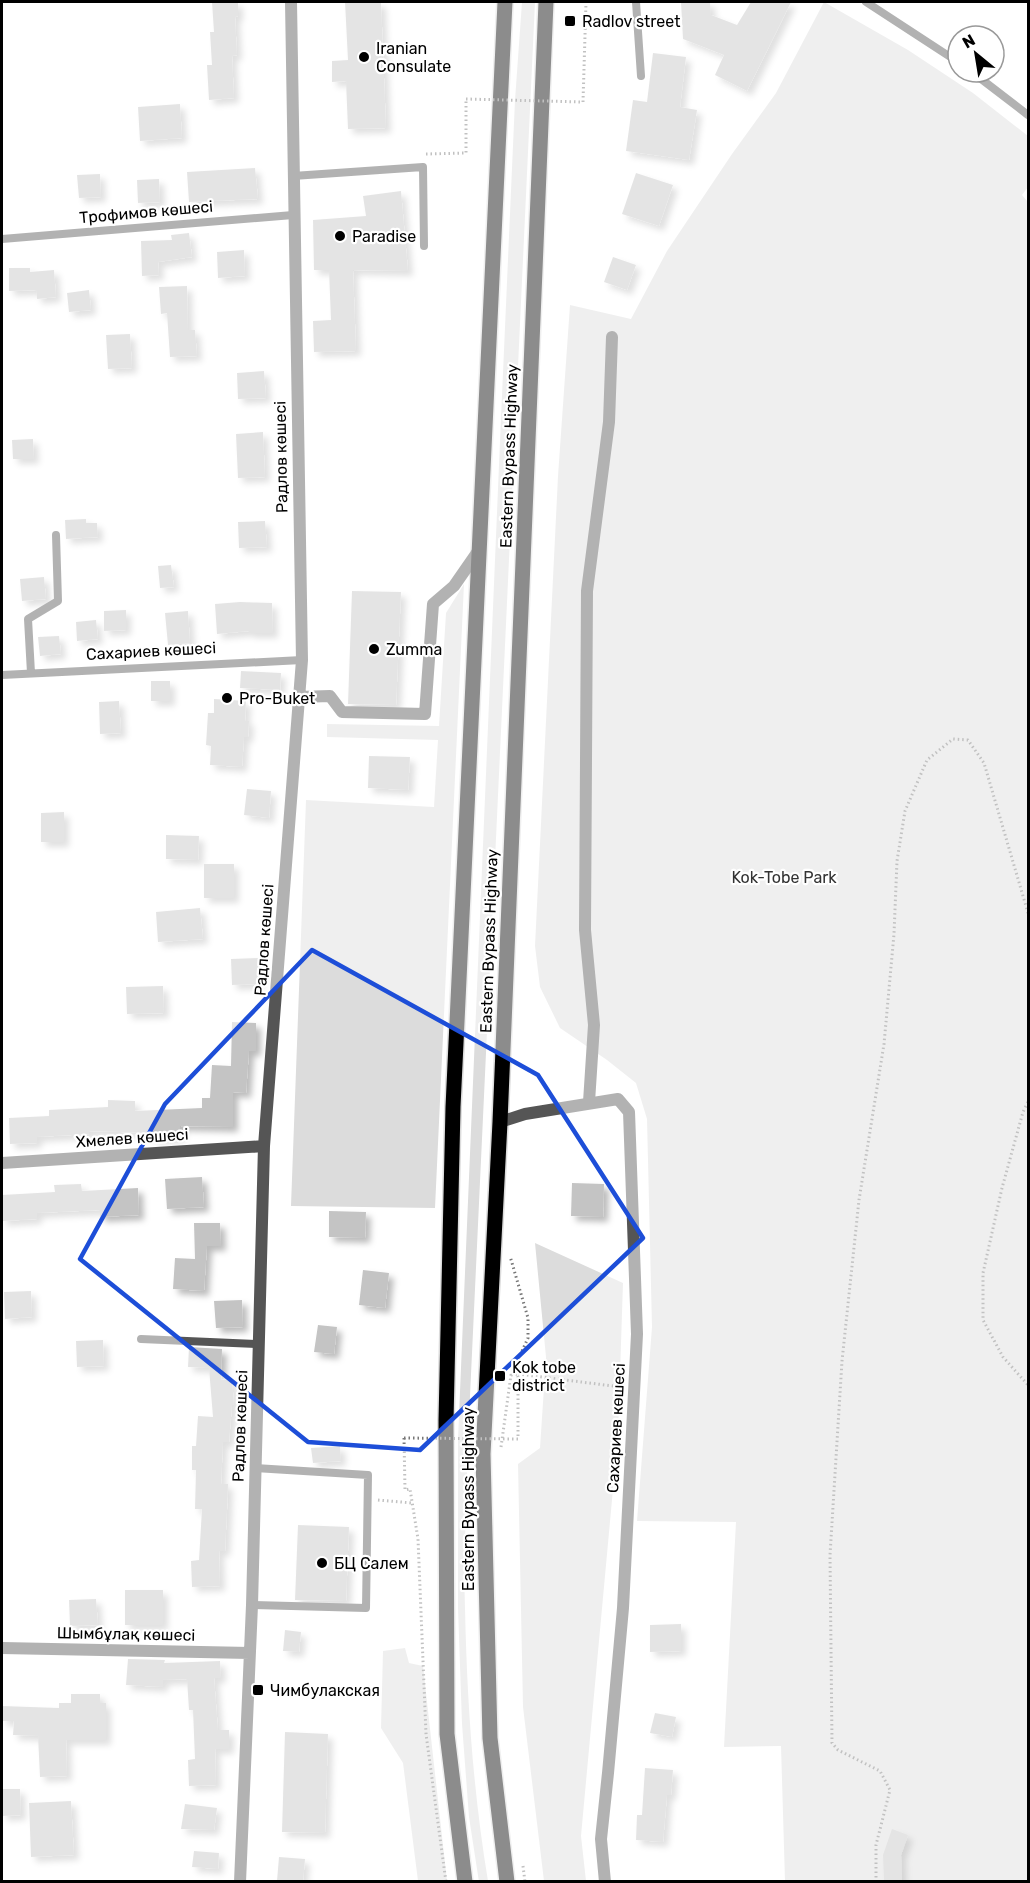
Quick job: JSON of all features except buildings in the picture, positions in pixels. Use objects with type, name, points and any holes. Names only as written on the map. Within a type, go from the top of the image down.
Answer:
[{"type":"main road","name":"Eastern Bypass Highway","points":[[465,1881],[447,1734],[445,1448],[453,1107],[506,2]]},
{"type":"main road","name":"Eastern Bypass Highway","points":[[507,1881],[490,1738],[483,1454],[500,1122],[546,2]]},
{"type":"street","name":"Радлов көшесі","points":[[240,1881],[252,1605],[264,1146],[302,660],[291,2]]},
{"type":"street","points":[[589,1102],[594,1025],[585,930],[587,591],[609,422],[612,337]]},
{"type":"street","points":[[299,697],[330,696],[342,712],[424,714],[433,604],[454,586],[479,550]]},
{"type":"street","name":"Сахариев көшесі","points":[[500,1122],[525,1114],[618,1098],[629,1112],[637,1334],[623,1608],[601,1839],[605,1881]]},
{"type":"street","name":"Хмелев көшесі","points":[[2,1163],[264,1146]]},
{"type":"street","name":"Шымбұлақ көшесі","points":[[2,1648],[249,1653]]},
{"type":"lane","points":[[636,2],[641,76]]},
{"type":"lane","points":[[866,2],[946,54]]},
{"type":"lane","points":[[988,84],[1029,115]]},
{"type":"lane","points":[[293,176],[423,166],[424,246]]},
{"type":"lane","name":"Трофимов көшесі","points":[[2,239],[293,215]]},
{"type":"lane","points":[[31,673],[28,619],[58,601],[56,535]]},
{"type":"lane","name":"Сахариев көшесі","points":[[2,675],[302,660]]},
{"type":"lane","points":[[141,1339],[258,1344]]},
{"type":"lane","points":[[252,1605],[366,1608],[368,1475],[255,1468]]},
{"type":"path","points":[[423,166],[423,154],[466,153],[466,99],[583,102],[586,2]]},
{"type":"path","points":[[876,1881],[876,1845],[890,1790],[880,1771],[838,1750],[832,1743],[830,1555],[841,1372],[859,1200],[884,1044],[894,934],[897,861],[905,811],[927,760],[953,739],[968,740],[984,763],[1029,914]]},
{"type":"path","points":[[1029,1102],[1023,1112],[1002,1188],[983,1273],[983,1320],[1003,1357],[1029,1385]]},
{"type":"path","points":[[500,1453],[512,1375],[528,1338],[528,1318],[510,1256],[510,1245]]},
{"type":"path","points":[[446,1881],[426,1734],[418,1539],[410,1489],[405,1490],[404,1438],[518,1439],[518,1374]]},
{"type":"path","points":[[512,1375],[635,1389]]},
{"type":"path","points":[[368,1499],[412,1503]]},
{"type":"path","points":[[522,1859],[525,1881]]},
{"type":"highlighted area","points":[[312,950],[538,1075],[643,1238],[420,1450],[308,1442],[80,1259],[165,1104]]},
{"type":"green space","points":[[522,2],[535,2],[468,1439],[465,1545],[469,1711],[478,1813],[488,1881],[479,1882],[469,1817],[462,1724],[458,1608],[458,1439],[515,100]]},
{"type":"green space","name":"Kok-Tobe Park","points":[[824,2],[908,50],[946,75],[946,84],[959,84],[1028,136],[1028,187],[1022,195],[1028,202],[1028,1881],[785,1881],[781,1746],[724,1747],[736,1522],[637,1521],[652,1327],[647,1119],[636,1083],[560,1028],[540,987],[535,946],[558,476],[570,305],[631,319],[667,251],[776,93]]},
{"type":"green space","points":[[464,584],[435,1208],[291,1206],[306,800],[434,807],[438,740],[327,737],[327,724],[439,726],[446,613]]},
{"type":"green space","points":[[535,1243],[623,1283],[618,1435],[581,1836],[586,1881],[544,1881],[523,1707],[518,1464],[540,1448],[546,1357]]},
{"type":"green space","points":[[405,1648],[409,1663],[423,1666],[447,1881],[418,1881],[403,1763],[381,1728],[383,1651]]},
{"type":"place","name":"Radlov street","points":[[570,21]]},
{"type":"place","name":"Iranian Consulate","points":[[364,57]]},
{"type":"place","name":"Paradise","points":[[340,236]]},
{"type":"place","name":"Zumma","points":[[374,649]]},
{"type":"place","name":"Pro-Buket","points":[[227,698]]},
{"type":"place","name":"Kok tobe district","points":[[500,1376]]},
{"type":"place","name":"БЦ Салем","points":[[322,1563]]},
{"type":"place","name":"Чимбулакская","points":[[258,1690]]}]
